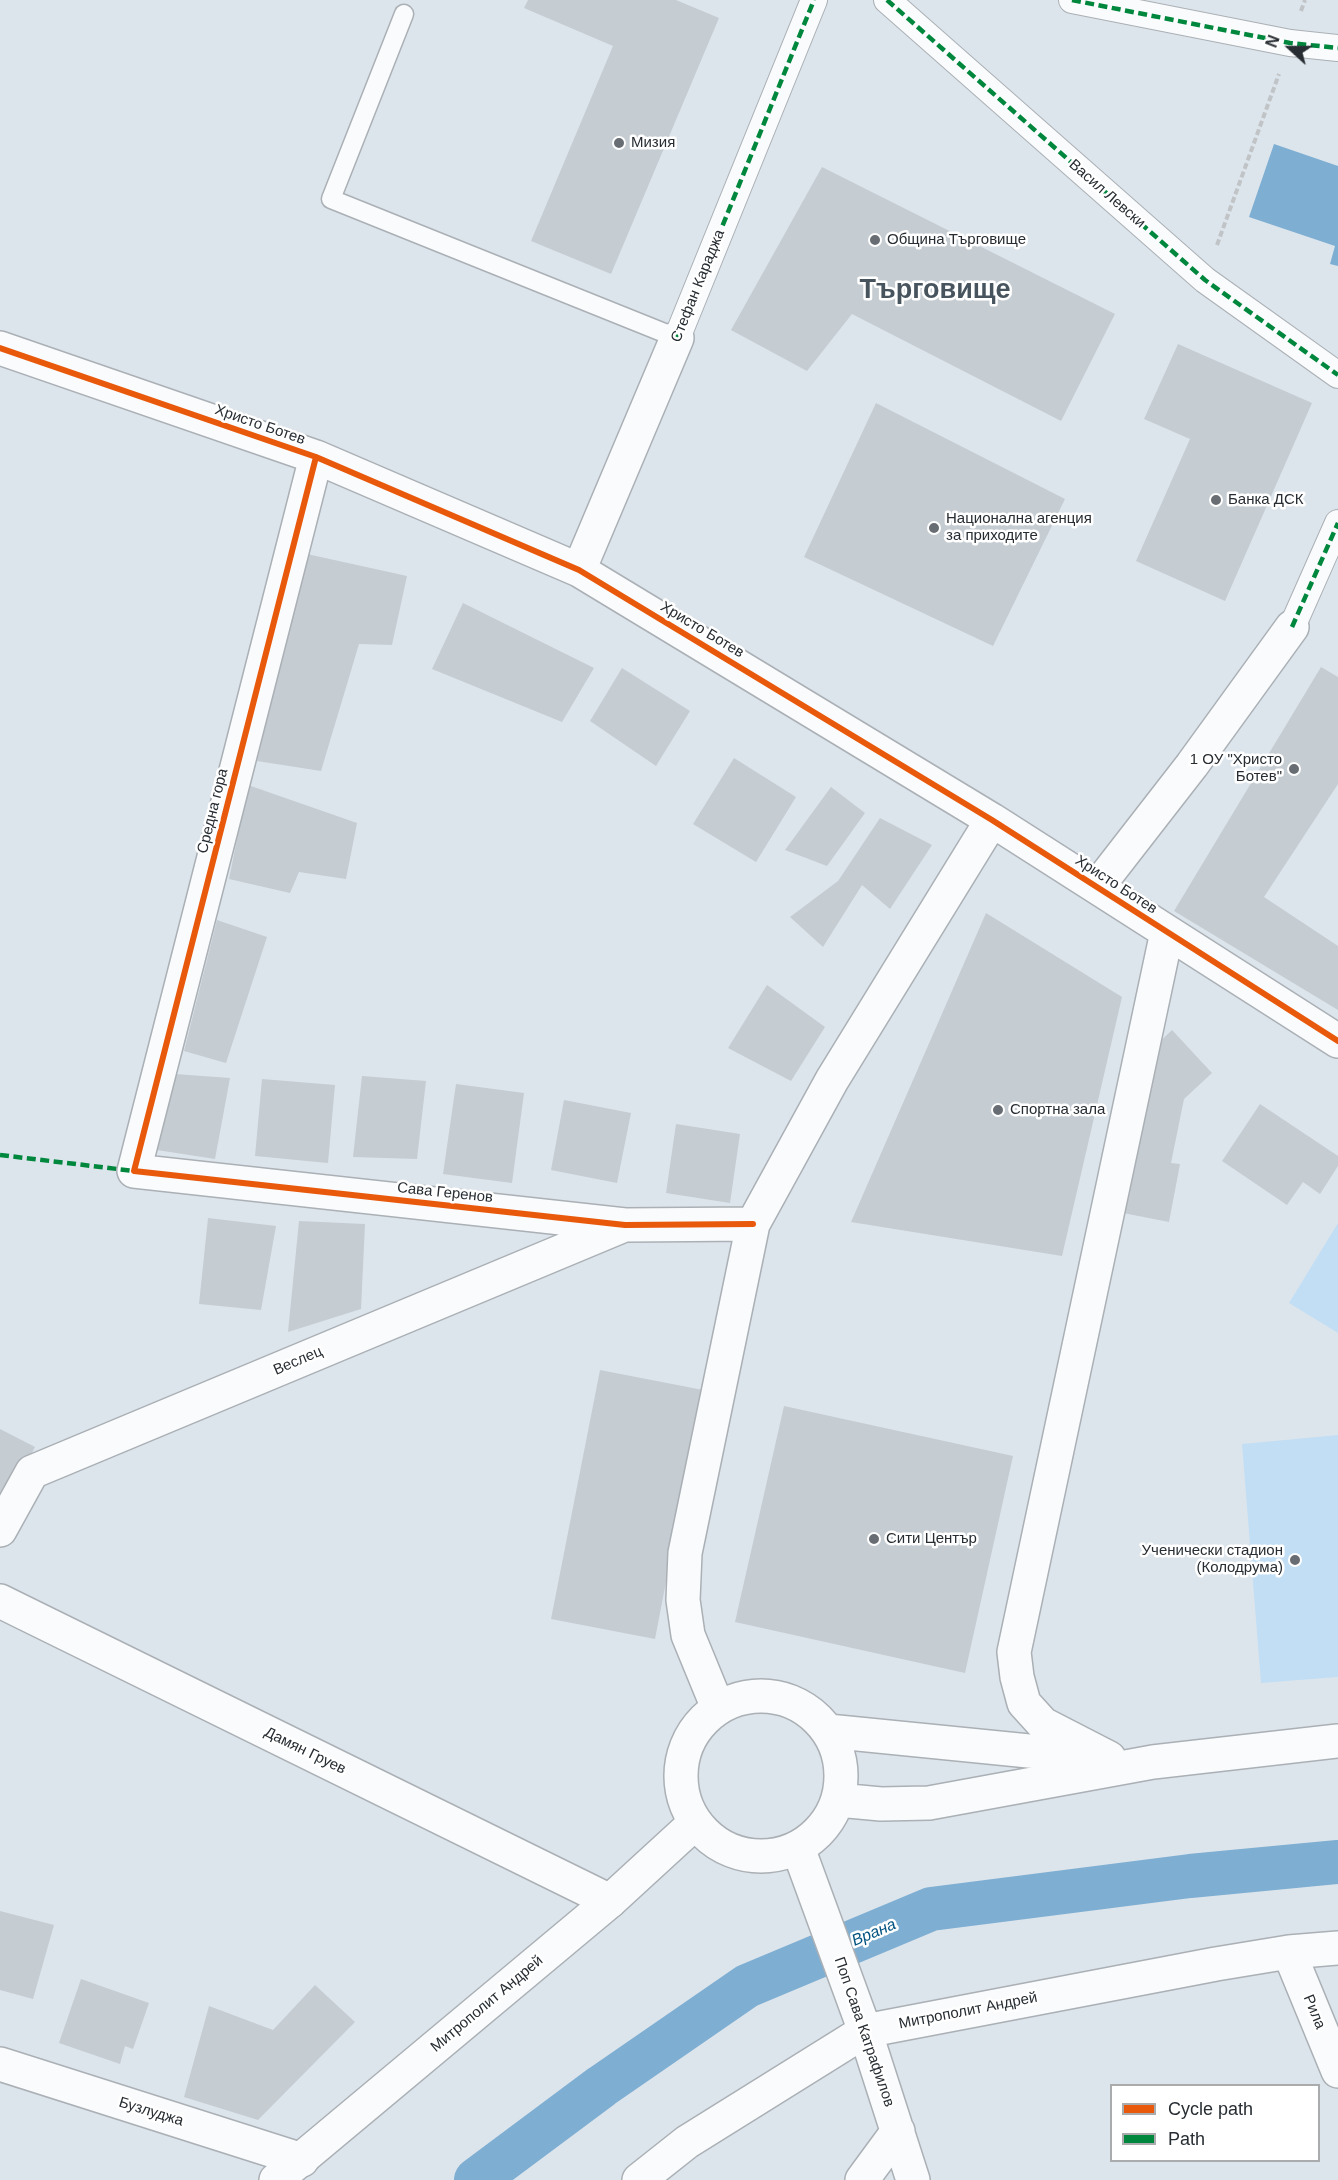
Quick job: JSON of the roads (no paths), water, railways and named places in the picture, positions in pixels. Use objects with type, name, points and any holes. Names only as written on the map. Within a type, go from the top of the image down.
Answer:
[{"type":"street","name":"Стефан Караджа","points":[[579,570],[677,338],[814,0]]},
{"type":"street","name":"Васил Левски","points":[[887,0],[1205,280],[1338,375]]},
{"type":"street","points":[[1072,0],[1290,43],[1338,48]]},
{"type":"street","name":"Христо Ботев","points":[[0,348],[316,457],[579,570],[992,820],[1338,1041]]},
{"type":"street","name":"Средна гора","points":[[134,1171],[316,457]]},
{"type":"street","points":[[1098,886],[1192,765],[1292,627],[1338,523]]},
{"type":"street","points":[[718,1708],[688,1635],[683,1600],[685,1553],[753,1224],[832,1080],[992,820]]},
{"type":"street","points":[[1113,1760],[1043,1724],[1024,1703],[1017,1677],[1014,1652],[1167,932]]},
{"type":"street","name":"Сава Геренов","points":[[134,1171],[625,1225],[753,1224]]},
{"type":"street","name":"Веслец","points":[[0,1530],[32,1472],[625,1225]]},
{"type":"street","name":"Дамян Груев","points":[[0,1601],[610,1901]]},
{"type":"street","points":[[766,1696],[789,1700],[811,1713],[828,1731],[838,1750],[842,1772],[838,1800],[832,1816],[817,1834],[798,1848],[777,1856],[753,1857],[731,1851],[711,1839],[695,1823],[683,1791],[681,1773],[686,1748],[699,1725],[718,1708],[741,1698],[766,1696]]},
{"type":"street","points":[[828,1731],[1113,1760],[1153,1762]]},
{"type":"street","points":[[838,1800],[881,1804],[929,1803],[1153,1762],[1338,1741]]},
{"type":"street","name":"Митрополит Андрей","points":[[276,2180],[610,1901],[695,1823]]},
{"type":"street","name":"Поп Сава Катрафилов","points":[[798,1848],[860,2019],[914,2180]]},
{"type":"street","name":"Митрополит Андрей","points":[[639,2180],[687,2142],[860,2019],[1289,1952],[1338,1948]]},
{"type":"street","name":"Рила","points":[[1289,1952],[1338,2071]]},
{"type":"street","name":"Бузлуджа","points":[[0,2064],[302,2160]]},
{"type":"street","points":[[862,2180],[898,2131]]},
{"type":"lane","points":[[404,14],[331,199],[677,338]]},
{"type":"waterway","name":"Врана","points":[[476,2180],[602,2086],[747,1986],[931,1909],[1190,1876],[1338,1862]]},
{"type":"place","name":"Мизия","points":[[619,143]]},
{"type":"place","name":"Община Търговище","points":[[875,240]]},
{"type":"place","name":"Банка ДСК","points":[[1216,500]]},
{"type":"place","name":"Национална агенция за приходите","points":[[934,528]]},
{"type":"place","name":"1 ОУ \"Христо Ботев\"","points":[[1294,769]]},
{"type":"place","name":"Спортна зала","points":[[998,1110]]},
{"type":"place","name":"Сити Център","points":[[874,1539]]},
{"type":"place","name":"Ученически стадион (Колодрума)","points":[[1295,1560]]},
{"type":"district","name":"Търговище","points":[[935,291]]}]
